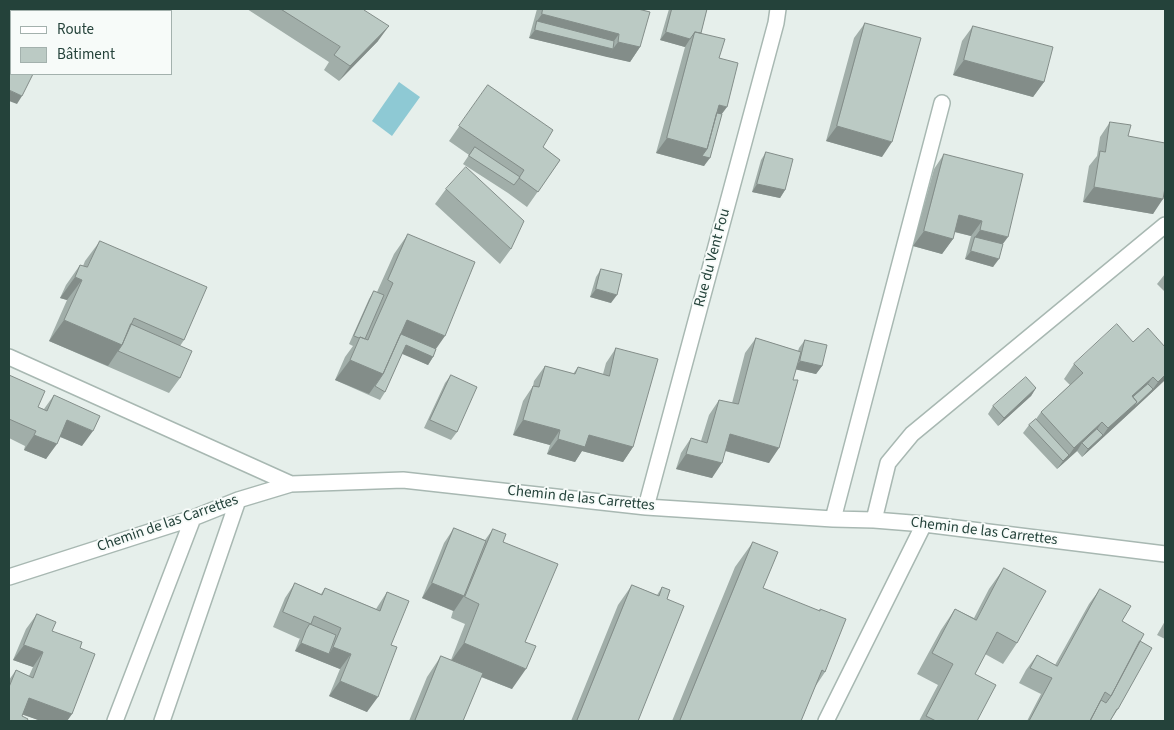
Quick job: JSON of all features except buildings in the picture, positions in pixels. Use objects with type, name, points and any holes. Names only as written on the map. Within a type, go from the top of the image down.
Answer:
[{"type":"street","name":"Rue du Vent Fou","points":[[646,507],[776,23],[778,9]]},
{"type":"street","points":[[833,519],[942,103]]},
{"type":"street","points":[[874,520],[888,463],[912,434],[1165,225]]},
{"type":"street","points":[[9,357],[291,484]]},
{"type":"street","name":"Chemin de las Carrettes","points":[[9,577],[193,518],[238,500],[291,484],[403,480],[646,507],[924,524],[1165,554]]},
{"type":"street","points":[[162,721],[238,500]]},
{"type":"street","points":[[115,721],[193,518]]},
{"type":"street","points":[[826,721],[924,524]]},
{"type":"water","points":[[399,82],[420,97],[392,136],[372,121]]}]
